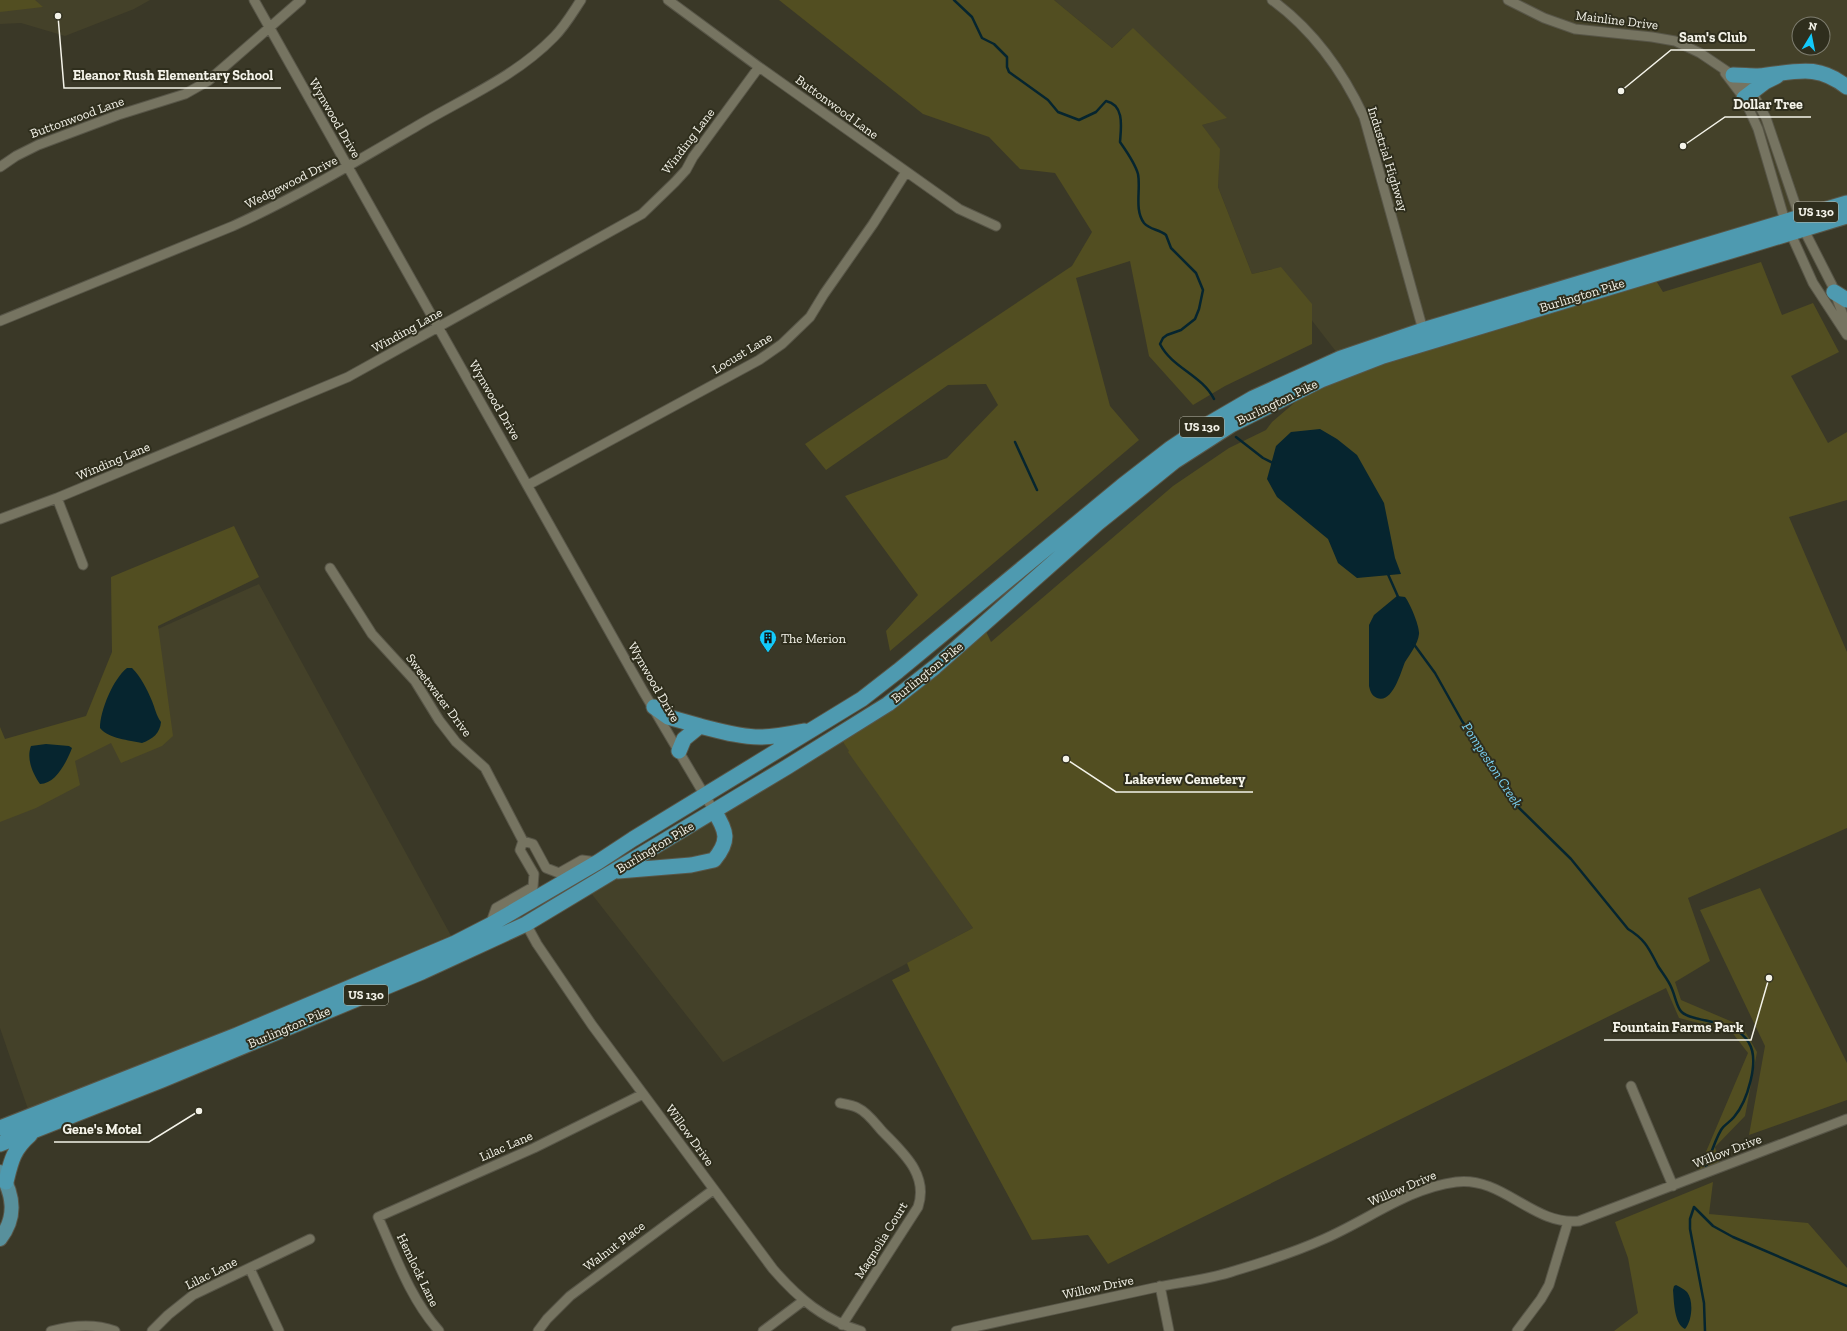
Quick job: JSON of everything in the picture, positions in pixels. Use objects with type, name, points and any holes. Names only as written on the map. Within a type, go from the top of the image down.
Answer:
[{"type":"highway","points":[[1727,71],[1757,76],[1783,72],[1816,71],[1832,77],[1847,87]]},
{"type":"highway","points":[[1748,95],[1765,82],[1783,72]]},
{"type":"highway","name":"Burlington Pike","points":[[0,1144],[162,1080],[422,972],[526,924],[838,736],[912,686],[1098,523],[1175,461],[1231,425],[1321,380],[1383,356],[1652,274],[1795,225],[1847,203]]},
{"type":"highway","name":"Burlington Pike","points":[[0,1128],[245,1032],[455,943],[598,862],[862,699],[1122,486],[1198,430],[1253,398],[1334,361],[1423,330],[1795,225],[1847,216]]},
{"type":"highway","points":[[654,707],[668,717],[742,736],[776,736],[813,730]]},
{"type":"highway","points":[[679,751],[684,739],[700,726]]},
{"type":"highway","points":[[615,871],[691,865],[714,860],[723,849],[726,836],[714,811]]},
{"type":"highway","points":[[0,1115],[30,1115]]},
{"type":"highway","points":[[3,1177],[12,1156],[20,1144],[36,1129]]},
{"type":"main road","points":[[0,1239],[8,1229],[11,1219],[11,1198],[3,1177]]},
{"type":"street","name":"Wynwood Drive","points":[[254,0],[640,685],[654,707],[704,797],[714,811]]},
{"type":"street","name":"Buttonwood Lane","points":[[0,167],[16,156],[38,145],[118,115],[186,94],[208,81],[301,0]]},
{"type":"street","name":"Wedgewood Drive","points":[[0,322],[233,226],[266,211],[348,167],[419,124],[506,76],[534,56],[556,36],[581,0]]},
{"type":"street","name":"Buttonwood Lane","points":[[668,0],[759,67],[959,209],[996,226]]},
{"type":"street","name":"Industrial Highway","points":[[1272,0],[1290,13],[1316,39],[1351,89],[1364,118],[1423,330]]},
{"type":"street","name":"Mainline Drive","points":[[1508,0],[1544,18],[1575,30],[1652,37],[1675,41],[1700,53],[1727,71]]},
{"type":"street","name":"Winding Lane","points":[[0,519],[57,498],[348,377],[642,214],[686,170],[693,157],[759,67]]},
{"type":"street","points":[[1727,71],[1740,80],[1748,95],[1758,129],[1795,225],[1841,296],[1847,326]]},
{"type":"street","points":[[1727,71],[1766,118],[1795,225],[1813,283],[1847,335]]},
{"type":"street","name":"Locust Lane","points":[[528,485],[759,360],[782,344],[810,317],[906,172]]},
{"type":"street","points":[[57,498],[83,565]]},
{"type":"street","name":"Sweetwater Drive","points":[[330,568],[372,634],[415,681],[439,720],[456,742],[485,768],[523,841],[533,844],[546,868],[558,873],[582,860],[598,862]]},
{"type":"street","name":"Sweetwater Drive","points":[[490,924],[496,908],[533,887],[534,874],[520,850],[523,841]]},
{"type":"street","name":"Willow Drive","points":[[526,924],[537,944],[592,1025],[773,1269],[803,1301],[842,1326],[861,1331]]},
{"type":"street","points":[[1631,1086],[1673,1186]]},
{"type":"street","name":"Lilac Lane","points":[[378,1217],[534,1148],[643,1094]]},
{"type":"street","name":"Magnolia Court","points":[[840,1103],[858,1108],[870,1117],[912,1162],[920,1183],[920,1200],[918,1207],[842,1326]]},
{"type":"street","name":"Willow Drive","points":[[956,1331],[1160,1286],[1232,1272],[1324,1239],[1390,1205],[1442,1184],[1459,1182],[1497,1188],[1546,1217],[1568,1222],[1579,1221],[1847,1119]]},
{"type":"street","name":"Walnut Place","points":[[538,1331],[547,1319],[570,1296],[713,1190]]},
{"type":"street","name":"Hemlock Lane","points":[[378,1217],[414,1296],[425,1315],[439,1331]]},
{"type":"street","points":[[1517,1331],[1541,1299],[1549,1285],[1568,1222]]},
{"type":"street","name":"Lilac Lane","points":[[152,1331],[168,1315],[193,1295],[310,1239]]},
{"type":"street","points":[[250,1269],[279,1331]]},
{"type":"street","points":[[1160,1286],[1169,1331]]},
{"type":"street","points":[[763,1331],[803,1301]]},
{"type":"street","points":[[51,1331],[71,1326],[92,1325],[102,1326],[115,1331]]},
{"type":"shaded area","points":[[0,0],[150,0],[134,9],[65,36],[21,23],[0,24]]},
{"type":"shaded area","points":[[0,0],[35,0],[43,7],[0,12]]},
{"type":"shaded area","points":[[779,0],[1054,0],[1112,48],[1133,28],[1227,118],[1202,125],[1220,149],[1218,187],[1252,274],[1281,267],[1312,304],[1312,344],[1225,386],[1193,405],[1149,356],[1130,261],[1076,278],[1110,406],[1139,440],[890,651],[886,631],[918,595],[845,496],[947,458],[998,405],[986,384],[948,385],[826,470],[805,444],[1072,266],[1092,232],[1055,173],[1020,169],[989,137],[923,114]]},
{"type":"shaded area","points":[[1054,0],[1847,0],[1847,202],[1341,358],[1272,269],[1252,274],[1218,187],[1219,155],[1215,143],[1202,125],[1209,123],[1122,38],[1112,48]]},
{"type":"shaded area","points":[[1761,262],[1782,315],[1813,303],[1839,352],[1791,376],[1828,443],[1847,432],[1847,500],[1789,517],[1847,652],[1847,828],[1688,898],[1710,961],[1675,982],[1681,1000],[1742,1026],[1757,1052],[1745,1116],[1715,1147],[1720,1166],[1697,1173],[1748,1053],[1731,1031],[1679,1018],[1666,988],[1108,1264],[1088,1235],[1032,1240],[892,980],[910,971],[907,963],[973,928],[848,752],[849,751],[839,736],[983,625],[991,642],[1173,486],[1229,448],[1266,430],[1272,422],[1321,380],[1652,274],[1663,292]]},
{"type":"shaded area","points":[[234,526],[259,577],[158,626],[173,736],[162,746],[121,763],[111,743],[75,761],[80,785],[36,808],[0,822],[0,727],[5,739],[86,716],[112,652],[111,577]]},
{"type":"shaded area","points":[[259,584],[455,943],[30,1115],[0,1028],[0,811],[41,795],[140,637]]},
{"type":"shaded area","points":[[839,736],[973,928],[723,1062],[587,888]]},
{"type":"shaded area","points":[[1760,888],[1847,1063],[1847,1100],[1749,1135],[1765,1046],[1700,910]]},
{"type":"shaded area","points":[[1713,1182],[1709,1214],[1808,1223],[1847,1268],[1847,1331],[1614,1331],[1638,1313],[1628,1258],[1615,1222]]},
{"type":"water","points":[[1320,429],[1337,439],[1357,455],[1384,503],[1395,558],[1401,574],[1357,578],[1338,563],[1328,539],[1277,497],[1267,479],[1276,446],[1291,432]]},
{"type":"water","points":[[1397,596],[1405,597],[1414,615],[1419,634],[1414,649],[1405,662],[1396,686],[1388,696],[1383,699],[1374,696],[1369,686],[1369,625],[1374,615]]},
{"type":"water","points":[[127,668],[132,668],[141,679],[161,722],[155,735],[142,743],[114,737],[104,732],[100,728],[102,713],[112,687]]},
{"type":"water","points":[[46,744],[69,746],[72,748],[64,765],[56,776],[46,783],[40,784],[31,766],[29,756],[31,746]]},
{"type":"water","points":[[1676,1285],[1687,1292],[1691,1300],[1691,1316],[1685,1329],[1681,1326],[1675,1312],[1673,1290],[1674,1286]]},
{"type":"waterway","name":"Pompeston Creek","points":[[954,0],[972,17],[982,38],[994,44],[1007,57],[1007,67],[1009,72],[1048,100],[1058,112],[1079,120],[1096,112],[1106,101],[1112,103],[1116,107],[1119,112],[1121,124],[1120,142],[1133,162],[1138,174],[1138,206],[1141,218],[1146,225],[1166,235],[1171,248],[1196,273],[1203,290],[1195,319],[1181,330],[1167,335],[1163,338],[1160,344],[1165,352],[1202,384],[1214,399]]},
{"type":"waterway","name":"Pompeston Creek","points":[[1236,437],[1263,458],[1273,463]]},
{"type":"waterway","points":[[1015,442],[1037,490]]},
{"type":"waterway","name":"Pompeston Creek","points":[[1387,572],[1399,599]]},
{"type":"waterway","name":"Pompeston Creek","points":[[1413,643],[1435,673],[1462,721],[1485,754],[1514,803],[1571,859],[1628,929],[1643,941],[1669,983],[1680,1010],[1693,1017],[1734,1029],[1749,1043],[1752,1051],[1753,1070],[1747,1092],[1739,1110],[1721,1130],[1705,1170]]},
{"type":"waterway","points":[[1694,1207],[1713,1226],[1733,1237],[1847,1286]]},
{"type":"waterway","name":"Pompeston Creek","points":[[1694,1207],[1690,1219],[1690,1229],[1704,1303],[1705,1331]]},
{"type":"place","name":"Eleanor Rush Elementary School","points":[[58,16]]},
{"type":"place","name":"Sam's Club","points":[[1621,91]]},
{"type":"place","name":"Dollar Tree","points":[[1683,146]]},
{"type":"place","name":"The Merion","points":[[768,653]]},
{"type":"place","name":"Lakeview Cemetery","points":[[1066,759]]},
{"type":"place","name":"Fountain Farms Park","points":[[1769,978]]},
{"type":"place","name":"Gene's Motel","points":[[199,1111]]}]
